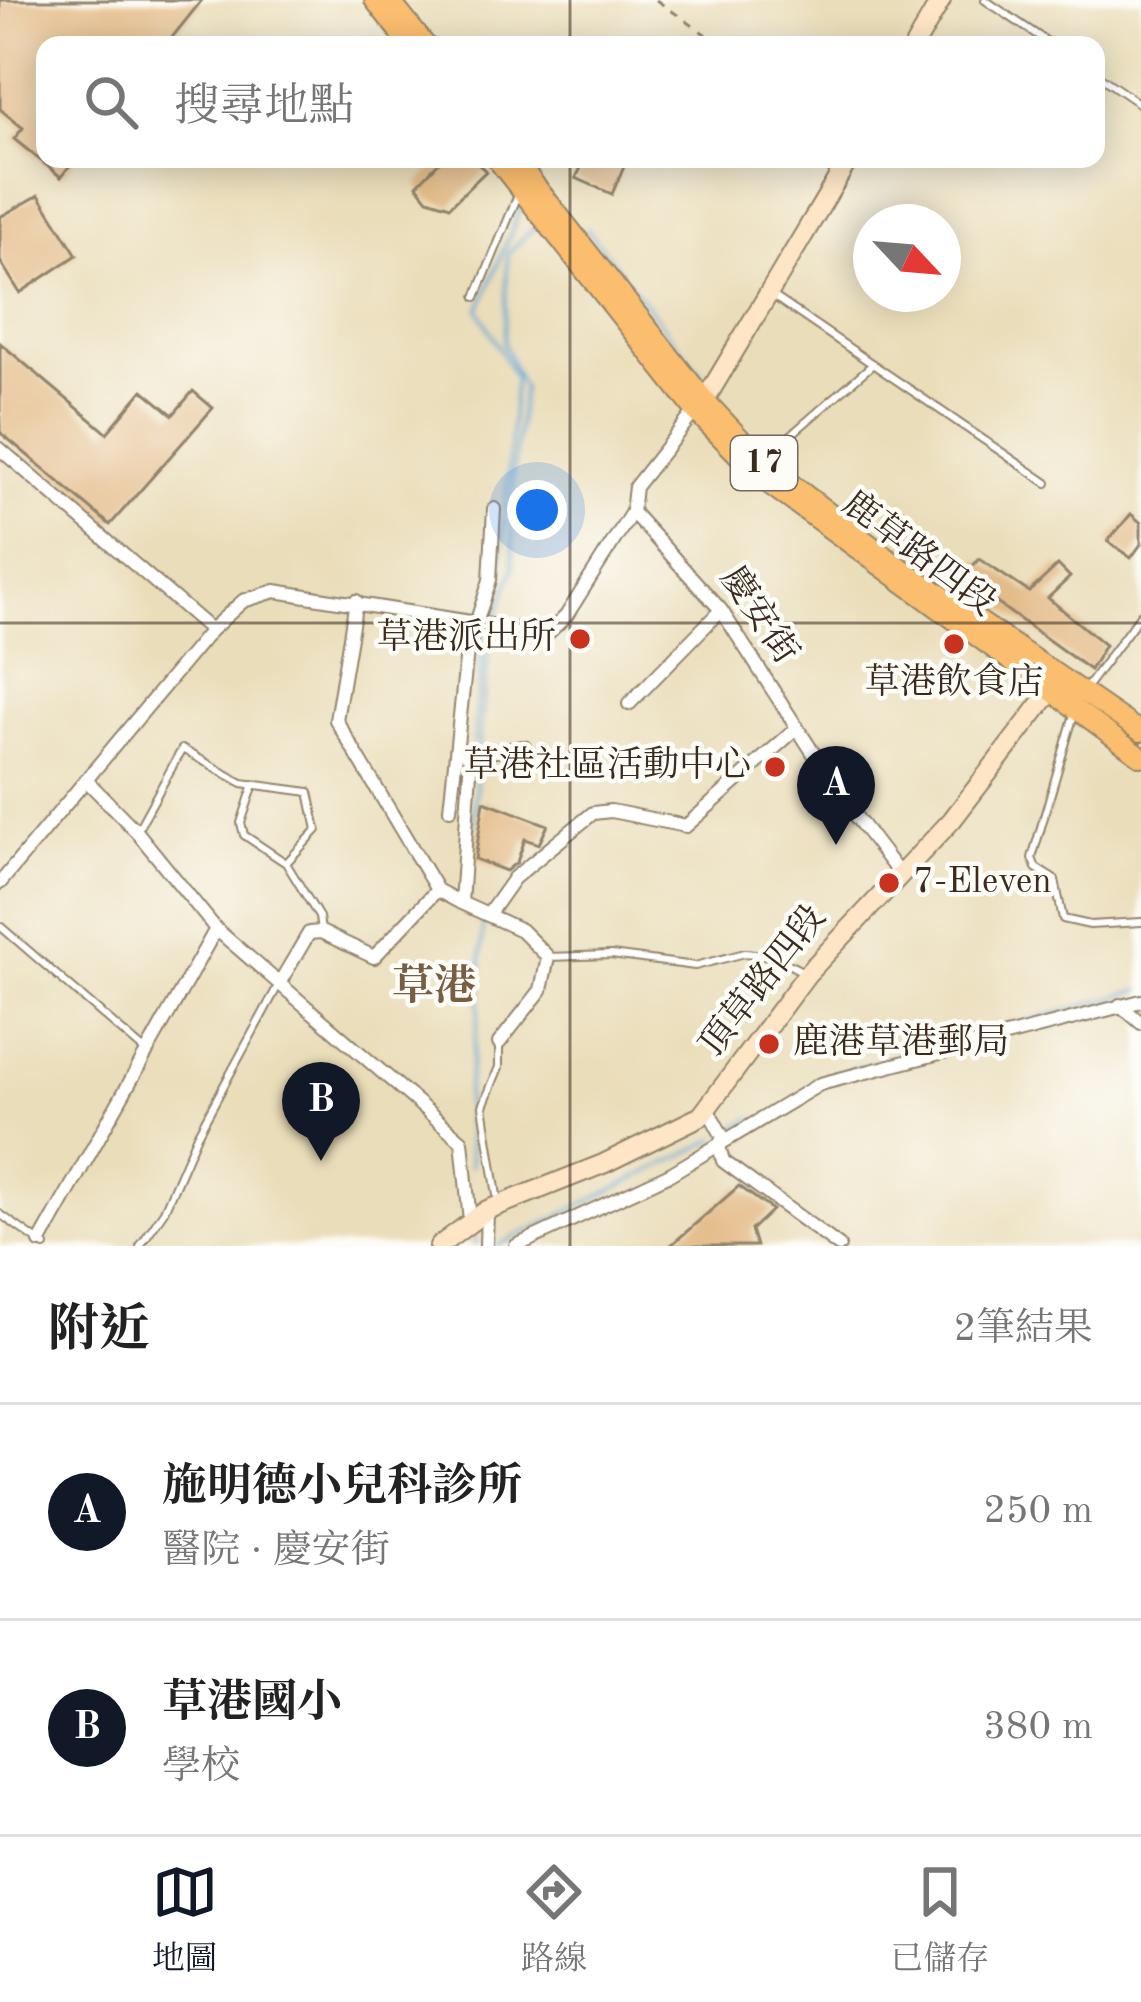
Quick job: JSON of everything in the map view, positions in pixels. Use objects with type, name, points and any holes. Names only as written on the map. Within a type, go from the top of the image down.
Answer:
[{"type":"main road","points":[[374,0],[415,36]]},
{"type":"main road","points":[[390,0],[405,36]]},
{"type":"main road","name":"鹿草路四段","points":[[503,168],[760,478],[1050,692],[1141,732]]},
{"type":"main road","name":"鹿草路四段","points":[[522,168],[700,405],[762,461],[1079,701],[1141,757]]},
{"type":"street","points":[[920,36],[940,0]]},
{"type":"street","points":[[0,884],[211,630],[258,593],[356,602],[547,634],[558,626],[632,512],[635,488],[700,405],[844,168]]},
{"type":"street","points":[[0,449],[211,630]]},
{"type":"street","points":[[461,903],[465,754],[478,620],[490,580],[494,509]]},
{"type":"street","name":"慶安街","points":[[632,512],[721,610],[796,729],[902,876]]},
{"type":"street","points":[[356,602],[336,720],[437,890],[521,930],[548,957],[541,990],[499,1043]]},
{"type":"street","points":[[628,704],[721,610]]},
{"type":"street","name":"頂草路四段","points":[[439,1246],[485,1212],[681,1129],[707,1108],[806,974],[902,876],[1050,692]]},
{"type":"street","points":[[490,912],[514,878],[568,838],[585,816],[611,811],[686,826],[796,729]]},
{"type":"street","points":[[465,754],[524,747]]},
{"type":"street","points":[[450,808],[465,754]]},
{"type":"street","points":[[87,782],[136,832],[216,929],[462,1141],[485,1212],[486,1246]]},
{"type":"street","points":[[280,982],[309,934],[321,932],[374,957],[437,890]]},
{"type":"street","points":[[42,1244],[216,929]]},
{"type":"street","points":[[516,1246],[719,1146],[820,1084],[1141,1001]]},
{"type":"street","points":[[1120,1005],[1141,1023]]},
{"type":"street","points":[[707,1108],[724,1137],[719,1146],[723,1161],[839,1246]]},
{"type":"lane","points":[[985,0],[1039,36]]},
{"type":"lane","points":[[1105,80],[1141,105]]},
{"type":"lane","points":[[476,297],[520,190]]},
{"type":"lane","points":[[769,293],[1047,483]]},
{"type":"lane","points":[[762,461],[873,364]]},
{"type":"lane","points":[[1141,614],[1079,701],[1033,858],[1036,868],[1055,880],[1063,919],[1090,925],[1141,922]]},
{"type":"lane","points":[[136,832],[182,749],[242,783],[309,792],[317,830],[286,863]]},
{"type":"lane","points":[[254,784],[241,823],[244,835],[286,863],[319,917],[321,932]]},
{"type":"lane","points":[[0,926],[147,1053]]},
{"type":"lane","points":[[548,957],[611,955],[695,966],[745,953],[774,956],[806,974]]},
{"type":"lane","points":[[140,1246],[280,982]]},
{"type":"lane","points":[[485,1212],[483,1106],[499,1067],[499,1043]]},
{"type":"lane","points":[[0,1214],[42,1244]]},
{"type":"path","points":[[656,0],[708,36]]},
{"type":"building","points":[[0,0],[202,0],[173,36],[36,36],[36,157],[14,139],[23,128],[0,109]]},
{"type":"building","points":[[433,168],[486,171],[450,206],[428,199],[417,185]]},
{"type":"building","points":[[581,168],[623,168],[612,194],[576,178]]},
{"type":"building","points":[[39,195],[77,255],[20,293],[0,261],[0,217]]},
{"type":"building","points":[[0,343],[107,433],[143,390],[173,415],[193,391],[213,408],[110,525],[0,432]]},
{"type":"building","points":[[1131,514],[1141,523],[1141,544],[1131,558],[1108,541]]},
{"type":"building","points":[[979,559],[1029,592],[1058,565],[1070,577],[1048,598],[1105,645],[1090,670],[962,578]]},
{"type":"building","points":[[484,801],[548,825],[539,844],[525,839],[517,862],[506,871],[475,859]]},
{"type":"building","points":[[739,1186],[772,1210],[751,1230],[756,1246],[670,1246]]},
{"type":"waterway","points":[[487,621],[499,590],[515,378],[479,310],[522,205]]},
{"type":"waterway","points":[[494,623],[513,571],[513,471],[523,389],[504,344],[508,253],[536,226]]},
{"type":"waterway","points":[[587,229],[708,383]]},
{"type":"waterway","points":[[474,742],[484,630]]},
{"type":"waterway","points":[[479,748],[490,632]]},
{"type":"waterway","points":[[469,896],[478,757]]},
{"type":"waterway","points":[[471,1166],[466,1097],[479,1014],[483,920]]},
{"type":"waterway","points":[[829,1075],[1141,990]]},
{"type":"waterway","points":[[724,1134],[752,1118]]},
{"type":"waterway","points":[[497,1246],[716,1139]]},
{"type":"waterway","points":[[475,1230],[475,1246]]},
{"type":"place","name":"草港派出所","points":[[580,639]]},
{"type":"place","name":"草港飲食店","points":[[954,644]]},
{"type":"place","name":"草港社區活動中心","points":[[775,767]]},
{"type":"place","name":"施明德小兒科診所","points":[[836,845]]},
{"type":"place","name":"7-Eleven","points":[[889,883]]},
{"type":"place","name":"鹿港草港郵局","points":[[769,1044]]},
{"type":"place","name":"草港國小","points":[[321,1161]]},
{"type":"district","name":"草港","points":[[434,988]]}]
